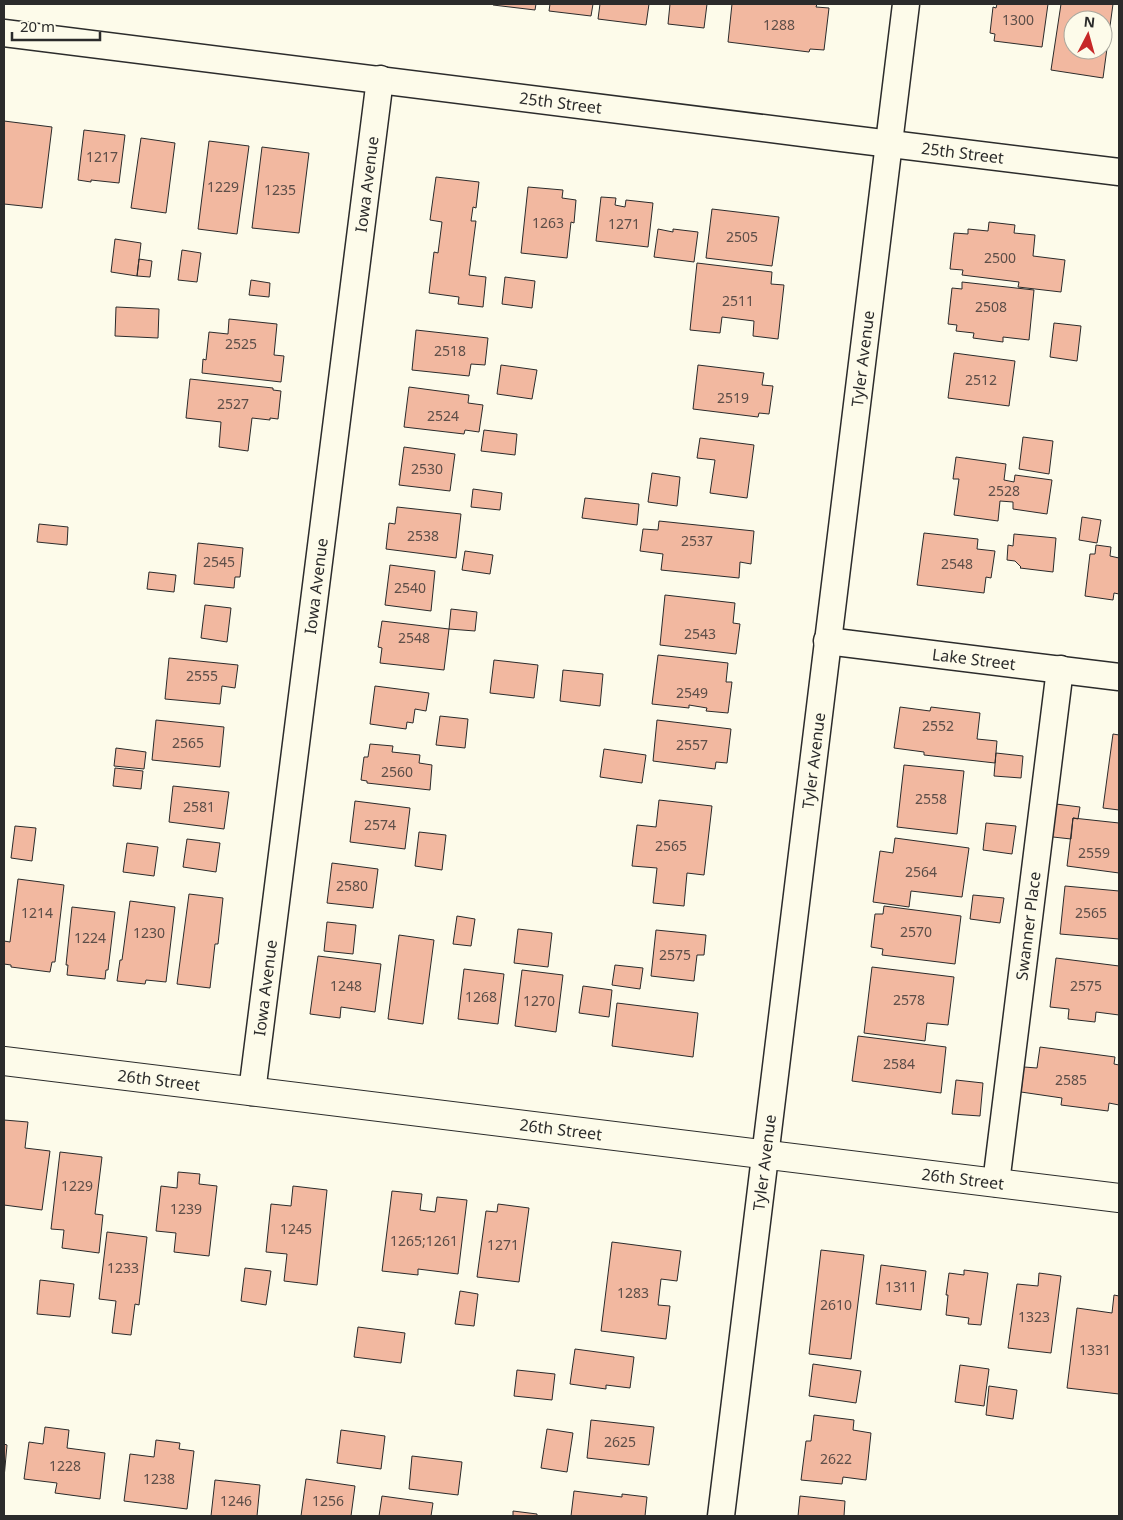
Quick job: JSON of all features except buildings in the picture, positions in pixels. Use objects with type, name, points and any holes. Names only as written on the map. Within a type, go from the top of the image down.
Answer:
[{"type":"street","name":"Tyler Avenue","points":[[721,1516],[906,4]]},
{"type":"street","name":"25th Street","points":[[4,33],[1119,172]]},
{"type":"street","name":"Iowa Avenue","points":[[252,1092],[380,80]]},
{"type":"street","name":"Lake Street","points":[[828,641],[1119,677]]},
{"type":"street","name":"Swanner Place","points":[[996,1183],[1060,669]]},
{"type":"street","name":"26th Street","points":[[4,1061],[1119,1198]]}]
